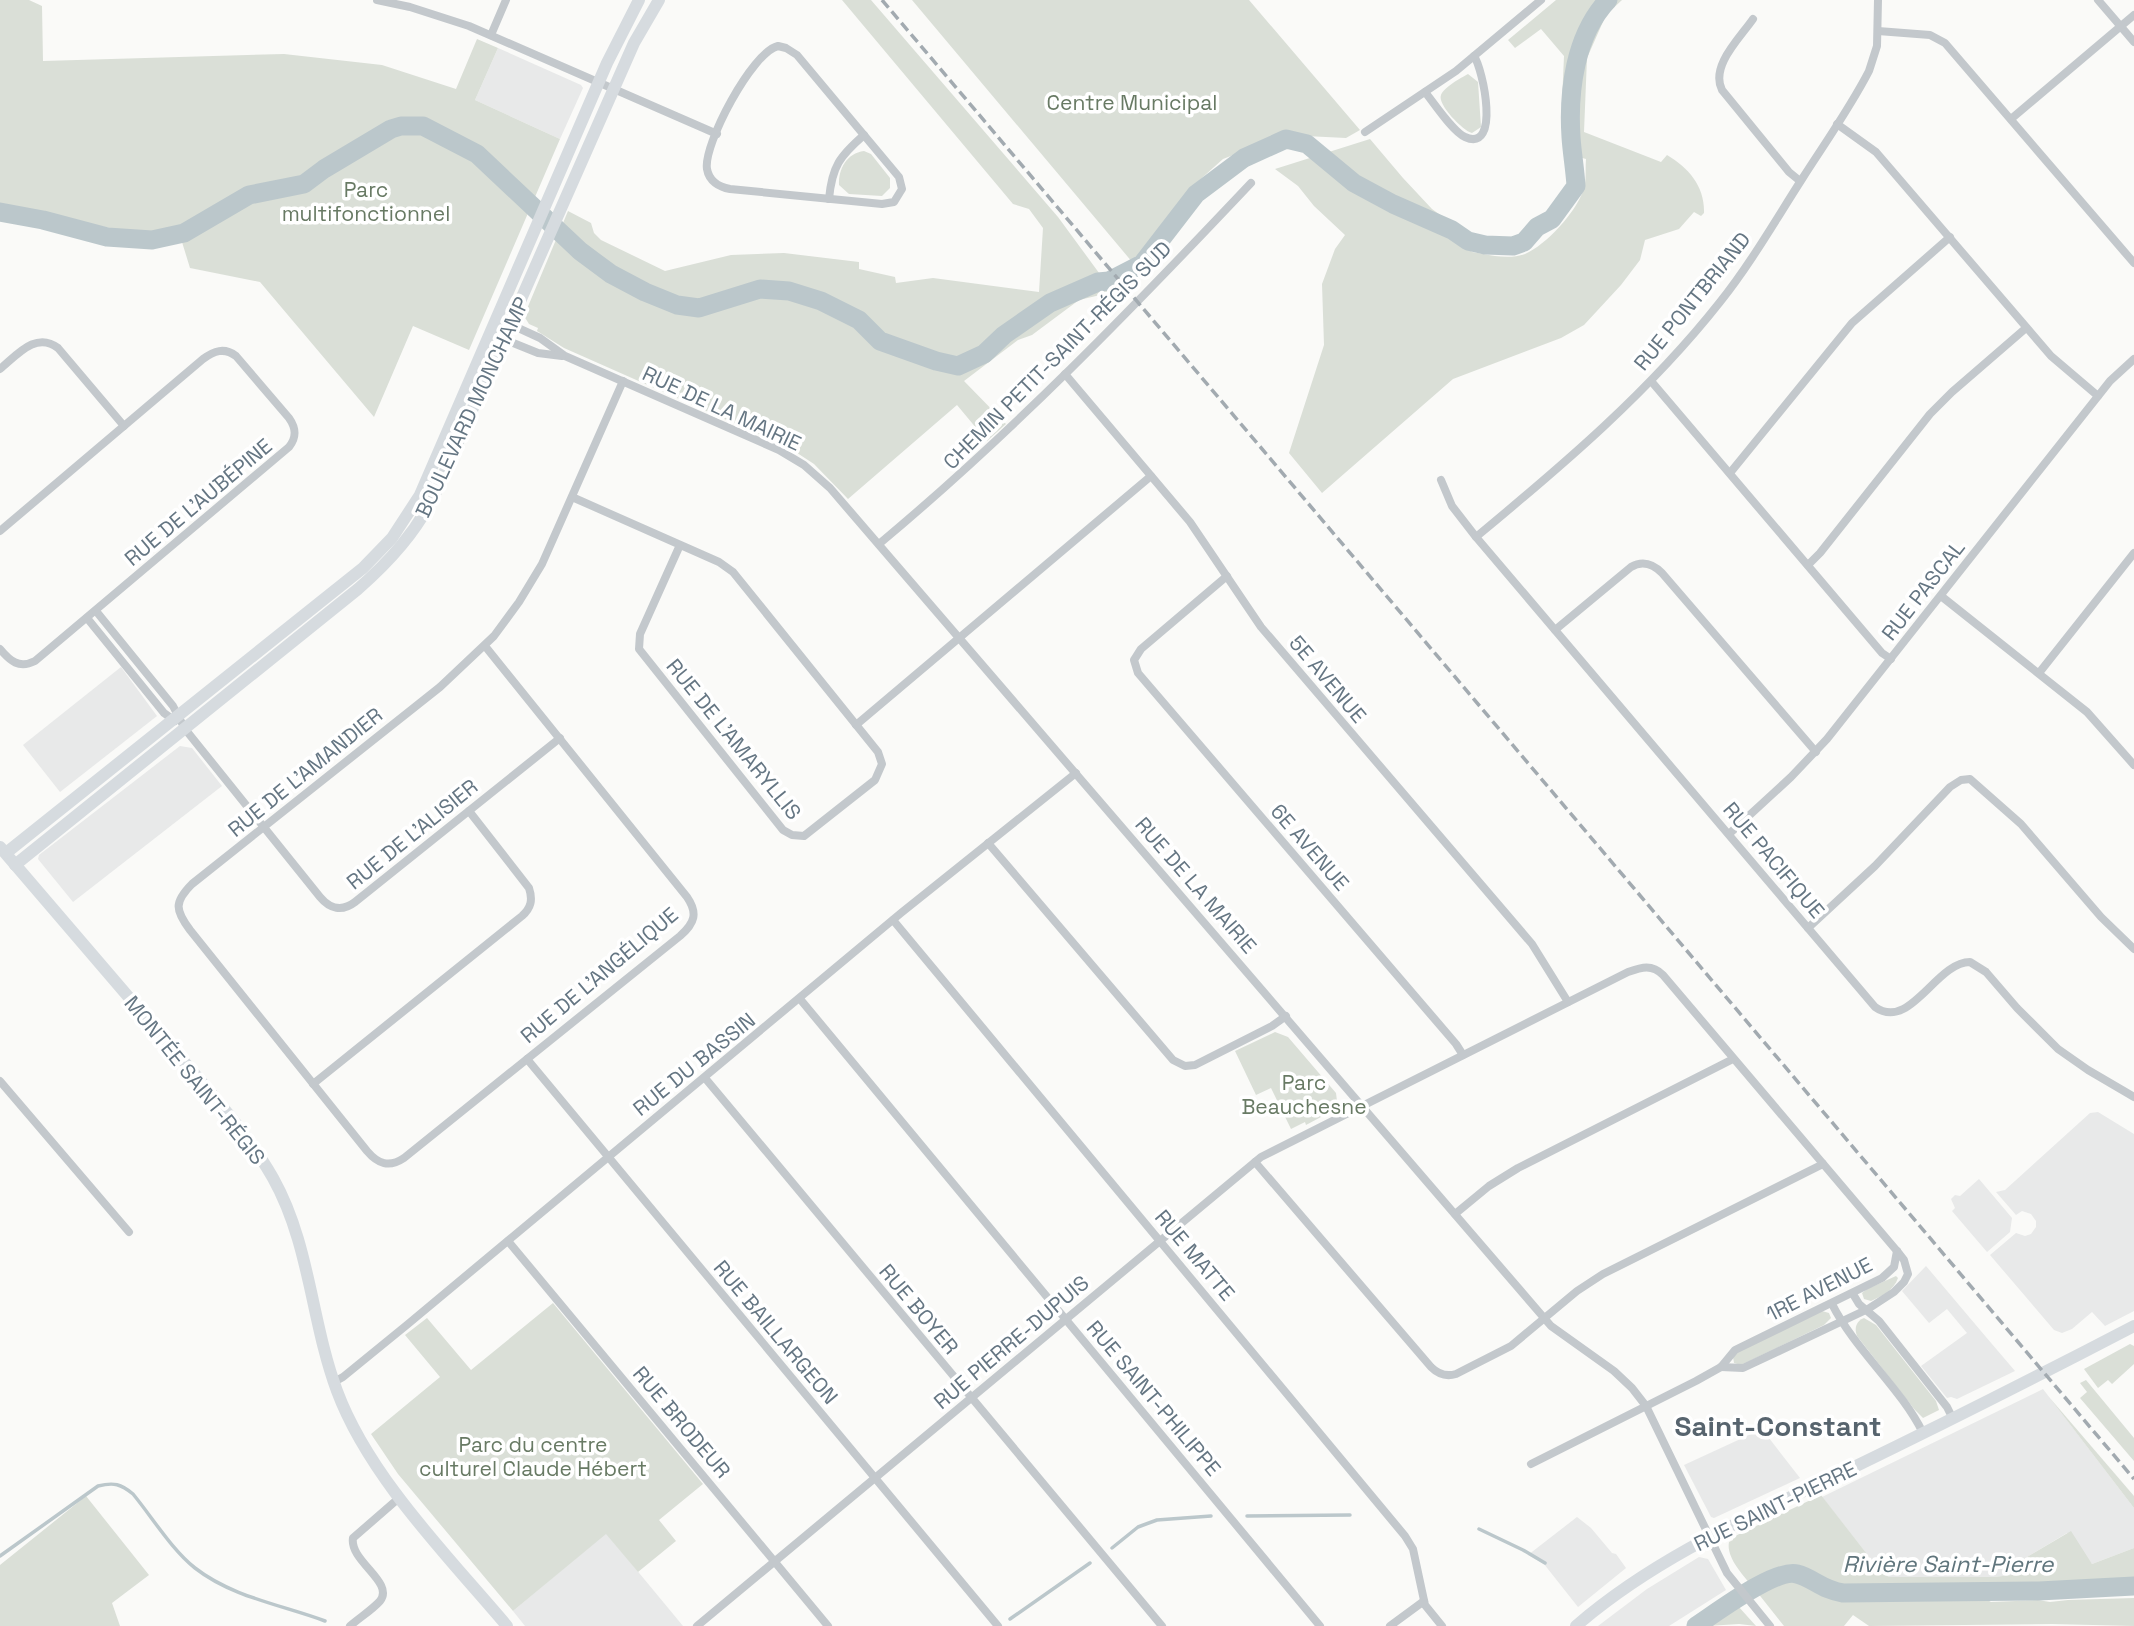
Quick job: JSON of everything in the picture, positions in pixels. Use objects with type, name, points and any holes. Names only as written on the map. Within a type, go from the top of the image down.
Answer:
[{"type":"street","points":[[377,0],[429,12],[491,35],[717,134]]},
{"type":"street","points":[[491,35],[506,0]]},
{"type":"street","name":"BOULEVARD MONCHAMP","points":[[3,850],[363,568],[392,538],[419,495],[599,83],[639,0]]},
{"type":"street","name":"BOULEVARD MONCHAMP","points":[[15,865],[373,576],[405,543],[435,494],[637,36],[659,0]]},
{"type":"street","points":[[1365,132],[1474,56],[1541,0]]},
{"type":"street","name":"RUE PONTBRIAND","points":[[1476,537],[1592,439],[1651,382],[1732,287],[1838,124],[1869,71],[1878,46],[1878,0]]},
{"type":"street","points":[[2098,0],[2134,42]]},
{"type":"street","points":[[2011,119],[2134,15]]},
{"type":"street","points":[[1753,19],[1722,63],[1718,79],[1723,90],[1780,162],[1800,181]]},
{"type":"street","points":[[1878,31],[1930,35],[1941,40],[2134,263]]},
{"type":"street","points":[[778,46],[797,55],[864,135],[899,177],[901,193],[894,202],[889,204],[730,189],[717,185],[710,177],[707,164],[717,134],[748,71],[766,51],[778,46]]},
{"type":"street","points":[[1425,92],[1462,136],[1473,139],[1482,135],[1487,125],[1480,68],[1474,56]]},
{"type":"street","points":[[1838,124],[1876,152],[2056,361],[2098,396]]},
{"type":"street","points":[[829,198],[832,175],[838,160],[864,135]]},
{"type":"street","name":"CHEMIN PETIT-SAINT-RÉGIS SUD","points":[[879,544],[971,466],[1142,299],[1251,183]]},
{"type":"street","points":[[1730,473],[1852,323],[1950,237]]},
{"type":"street","name":"RUE DE LA MAIRIE","points":[[496,318],[540,338],[565,356],[761,441],[796,460],[830,488],[1545,1318],[1556,1330],[1621,1376],[1646,1406],[1723,1565],[1735,1585],[1770,1626]]},
{"type":"street","points":[[1808,565],[1937,407],[2026,328]]},
{"type":"street","name":"RUE DE LA MAIRIE","points":[[489,333],[538,353],[565,356]]},
{"type":"street","points":[[0,369],[33,343],[44,341],[53,344],[124,426]]},
{"type":"street","name":"RUE DE L'AUBÉPINE","points":[[0,531],[203,359],[221,350],[231,352],[241,361],[289,418],[295,432],[292,444],[286,451],[30,664],[12,662],[0,649]]},
{"type":"street","name":"RUE PASCAL","points":[[1729,834],[1816,752],[2110,381],[2134,359]]},
{"type":"street","name":"5E AVENUE","points":[[1065,374],[1190,522],[1262,627],[1532,944],[1568,1002]]},
{"type":"street","name":"RUE DE L'AMANDIER","points":[[386,1165],[373,1158],[190,930],[178,912],[178,901],[186,890],[440,687],[485,646],[536,576],[623,381]]},
{"type":"street","points":[[1651,382],[1882,653],[1891,659]]},
{"type":"street","points":[[856,725],[1151,476]]},
{"type":"street","name":"RUE PACIFIQUE","points":[[1441,481],[1452,506],[1476,537],[1870,1002],[1884,1012],[1893,1013],[1906,1007],[1957,964],[1975,964],[1986,972],[2009,1000],[2058,1049],[2134,1097]]},
{"type":"street","name":"RUE DE L'AMARYLLIS","points":[[572,497],[719,562],[733,572],[881,758],[879,775],[809,833],[800,837],[787,834],[639,649],[640,634],[680,545]]},
{"type":"street","points":[[2039,673],[2134,553]]},
{"type":"street","points":[[1555,631],[1631,567],[1644,563],[1653,565],[1816,752]]},
{"type":"street","name":"6E AVENUE","points":[[1227,576],[1146,644],[1134,660],[1138,673],[1463,1055]]},
{"type":"street","points":[[1941,596],[2088,712],[2134,765]]},
{"type":"street","name":"RUE DE L'ALISIER","points":[[96,611],[173,706],[175,717]]},
{"type":"street","name":"RUE DE L'ALISIER","points":[[87,618],[164,713],[175,717],[186,729],[330,907],[343,908],[355,902],[560,738]]},
{"type":"street","name":"RUE DE L'ANGÉLIQUE","points":[[386,1165],[404,1158],[680,936],[695,917],[687,897],[485,646]]},
{"type":"street","name":"RUE DU BASSIN","points":[[334,1382],[352,1370],[893,920],[1076,773]]},
{"type":"street","points":[[1808,928],[1875,866],[1950,787],[1958,781],[1970,779],[2021,824],[2101,917],[2134,949]]},
{"type":"street","points":[[313,1084],[522,916],[530,906],[532,901],[529,888],[469,811]]},
{"type":"street","points":[[988,843],[1173,1060],[1185,1066],[1195,1065],[1272,1026],[1286,1016]]},
{"type":"street","name":"MONTÉE SAINT-RÉGIS","points":[[3,850],[223,1110],[267,1168],[285,1202],[298,1238],[334,1382],[359,1438],[399,1498],[507,1626]]},
{"type":"street","name":"RUE MATTE","points":[[893,920],[1410,1543],[1424,1601],[1442,1626]]},
{"type":"street","name":"RUE PIERRE-DUPUIS","points":[[697,1626],[1268,1153],[1628,972],[1651,967],[1663,975],[1733,1059]]},
{"type":"street","name":"RUE SAINT-PHILIPPE","points":[[800,999],[1320,1626]]},
{"type":"street","name":"RUE BAILLARGEON","points":[[527,1059],[998,1626]]},
{"type":"street","points":[[1455,1214],[1489,1186],[1518,1168],[1733,1059],[1897,1251]]},
{"type":"street","name":"RUE BOYER","points":[[705,1078],[1162,1626]]},
{"type":"street","points":[[0,1081],[129,1232]]},
{"type":"street","points":[[1255,1162],[1438,1374],[1447,1376],[1505,1350],[1577,1291],[1603,1274],[1823,1164]]},
{"type":"street","name":"RUE BRODEUR","points":[[508,1241],[828,1626]]},
{"type":"street","name":"1RE AVENUE","points":[[1531,1464],[1721,1367],[1735,1350],[1853,1294],[1890,1273],[1897,1251]]},
{"type":"street","name":"1RE AVENUE","points":[[1721,1367],[1743,1368],[1868,1309],[1894,1292],[1907,1278],[1906,1265],[1897,1251]]},
{"type":"street","points":[[1853,1294],[1927,1382],[1953,1419]]},
{"type":"street","points":[[1832,1304],[1841,1321],[1912,1414],[1923,1433]]},
{"type":"street","name":"RUE SAINT-PIERRE","points":[[1576,1626],[1629,1584],[1709,1536],[1953,1419],[2134,1326]]},
{"type":"street","points":[[350,1626],[380,1601],[383,1591],[381,1583],[355,1553],[353,1538],[399,1498]]},
{"type":"street","points":[[1390,1626],[1424,1601]]},
{"type":"shaded area","points":[[498,48],[581,85],[583,88],[560,139],[475,100]]},
{"type":"shaded area","points":[[121,667],[157,716],[60,792],[23,745]]},
{"type":"shaded area","points":[[180,746],[192,748],[222,786],[73,902],[38,859],[39,855]]},
{"type":"shaded area","points":[[2098,1112],[2134,1134],[2134,1311],[2105,1326],[2092,1312],[2072,1329],[2062,1333],[2054,1330],[1990,1255],[2016,1233],[2025,1236],[2031,1234],[2036,1227],[2036,1221],[2031,1214],[2022,1211],[2016,1215],[1996,1192],[2005,1190],[2090,1113]]},
{"type":"shaded area","points":[[1979,1179],[2012,1218],[2010,1232],[1987,1252],[1952,1211],[1955,1208],[1951,1199],[1955,1195],[1960,1196]]},
{"type":"shaded area","points":[[1926,1266],[2015,1371],[1957,1399],[1947,1398],[1921,1366],[1967,1333],[1947,1309],[1929,1323],[1902,1291]]},
{"type":"shaded area","points":[[2043,1389],[2134,1508],[2134,1548],[2092,1564],[2067,1533],[2027,1557],[2037,1572],[1994,1577],[1889,1577],[1881,1572],[1822,1497]]},
{"type":"shaded area","points":[[1762,1429],[1800,1478],[1714,1518],[1711,1517],[1684,1465]]},
{"type":"shaded area","points":[[1577,1517],[1616,1554],[1626,1568],[1578,1607],[1544,1564],[1528,1555]]},
{"type":"shaded area","points":[[606,1533],[683,1626],[525,1626],[513,1611]]},
{"type":"shaded area","points":[[1699,1557],[1708,1559],[1726,1590],[1669,1626],[1598,1626],[1647,1589]]},
{"type":"green space","name":"Parc multifonctionnel","points":[[0,0],[29,0],[42,6],[43,61],[284,54],[382,65],[456,89],[477,39],[498,48],[475,100],[560,139],[469,350],[413,326],[374,417],[260,282],[190,268],[178,229],[141,235],[0,204]]},
{"type":"green space","points":[[842,0],[871,0],[1058,217],[1113,292],[1079,300],[1032,335],[1018,340],[964,381],[1006,424],[987,441],[957,405],[848,499],[814,464],[788,447],[564,348],[537,331],[538,328],[529,324],[524,316],[568,211],[591,223],[594,233],[601,240],[665,271],[731,255],[784,253],[859,262],[859,269],[895,277],[896,283],[933,278],[1039,292],[1043,228],[1029,209],[1013,204]]},
{"type":"green space","name":"Centre Municipal","points":[[912,0],[1249,0],[1360,130],[1346,138],[1285,135],[1223,159],[1194,185],[1162,230],[1133,263]]},
{"type":"green space","points":[[1556,0],[1622,0],[1606,15],[1587,58],[1584,132],[1661,162],[1667,155],[1675,160],[1689,172],[1699,187],[1704,213],[1701,216],[1694,212],[1679,229],[1645,240],[1640,260],[1584,325],[1561,338],[1453,379],[1322,493],[1289,453],[1324,345],[1322,284],[1335,249],[1345,235],[1314,206],[1298,186],[1275,169],[1370,139],[1432,209],[1450,222],[1472,252],[1512,257],[1533,250],[1551,236],[1567,218],[1579,199],[1585,180],[1586,159],[1568,154],[1562,102],[1564,56],[1541,29],[1515,48],[1508,40]]},
{"type":"green space","points":[[1468,74],[1478,82],[1481,127],[1472,133],[1452,117],[1441,99],[1446,89]]},
{"type":"green space","points":[[864,151],[871,154],[890,178],[890,188],[882,196],[849,194],[839,185],[840,173],[848,158]]},
{"type":"green space","name":"Parc Beauchesne","points":[[1275,1032],[1288,1037],[1336,1093],[1334,1110],[1306,1125],[1305,1122],[1291,1129],[1271,1088],[1256,1095],[1235,1051]]},
{"type":"green space","points":[[1896,1276],[1898,1278],[1894,1286],[1887,1292],[1871,1301],[1864,1299],[1862,1293],[1867,1289]]},
{"type":"green space","name":"Parc du centre culturel Claude Hébert","points":[[553,1303],[703,1484],[659,1520],[676,1541],[638,1572],[606,1534],[513,1611],[398,1474],[371,1434],[440,1377],[405,1335],[427,1318],[471,1370]]},
{"type":"green space","points":[[1822,1311],[1829,1313],[1831,1318],[1824,1325],[1741,1365],[1734,1363],[1733,1357],[1738,1352]]},
{"type":"green space","points":[[1864,1318],[1876,1325],[1936,1401],[1939,1410],[1923,1418],[1915,1410],[1857,1336],[1856,1325]]},
{"type":"green space","points":[[2130,1344],[2134,1346],[2134,1364],[2112,1384],[2108,1380],[2098,1388],[2084,1369]]},
{"type":"green space","points":[[2086,1380],[2134,1438],[2134,1461],[2080,1398],[2087,1392],[2080,1383]]},
{"type":"green space","points":[[2049,1397],[2134,1496],[2134,1508]]},
{"type":"green space","points":[[1821,1495],[1881,1572],[1889,1577],[1994,1577],[2036,1572],[2027,1557],[2071,1531],[2092,1564],[2134,1548],[2134,1581],[2025,1586],[1830,1589],[1799,1570],[1784,1570],[1772,1572],[1751,1585],[1732,1559],[1729,1542],[1733,1537]]},
{"type":"green space","points":[[86,1496],[149,1575],[112,1603],[120,1626],[0,1626],[0,1565]]},
{"type":"green space","points":[[1784,1580],[1797,1580],[1839,1598],[1862,1596],[1881,1600],[1978,1595],[1991,1602],[2050,1602],[2134,1598],[2134,1626],[1869,1626],[1853,1615],[1844,1626],[1784,1626],[1757,1592]]},
{"type":"green space","points":[[1738,1606],[1756,1626],[1708,1626]]},
{"type":"waterway","points":[[0,212],[107,237],[152,240],[184,233],[249,195],[304,184],[391,129],[423,126],[477,154],[580,251],[611,274],[645,292],[677,305],[699,308],[760,289],[789,291],[821,301],[859,320],[880,341],[958,366],[984,354],[1004,335],[1050,303],[1098,282],[1109,281],[1142,264],[1196,194],[1244,158],[1286,139],[1307,144],[1354,183],[1452,230],[1468,241],[1513,246],[1524,242],[1537,227],[1552,219],[1576,186],[1570,119],[1576,64],[1588,30],[1608,0]]},
{"type":"waterway","points":[[0,1556],[98,1486],[117,1485],[133,1494],[178,1552],[209,1578],[241,1593],[325,1621]]},
{"type":"waterway","points":[[1247,1516],[1350,1515]]},
{"type":"waterway","points":[[1112,1548],[1138,1527],[1157,1520],[1211,1516]]},
{"type":"waterway","points":[[1479,1529],[1545,1563]]},
{"type":"waterway","points":[[1010,1619],[1090,1563]]},
{"type":"waterway","name":"Rivière Saint-Pierre","points":[[1696,1626],[1761,1584],[1787,1574],[1803,1576],[1843,1593],[2039,1591],[2134,1586]]},
{"type":"railway","points":[[882,0],[2134,1479]]},
{"type":"district","name":"Saint-Constant","points":[[1778,1426]]}]
